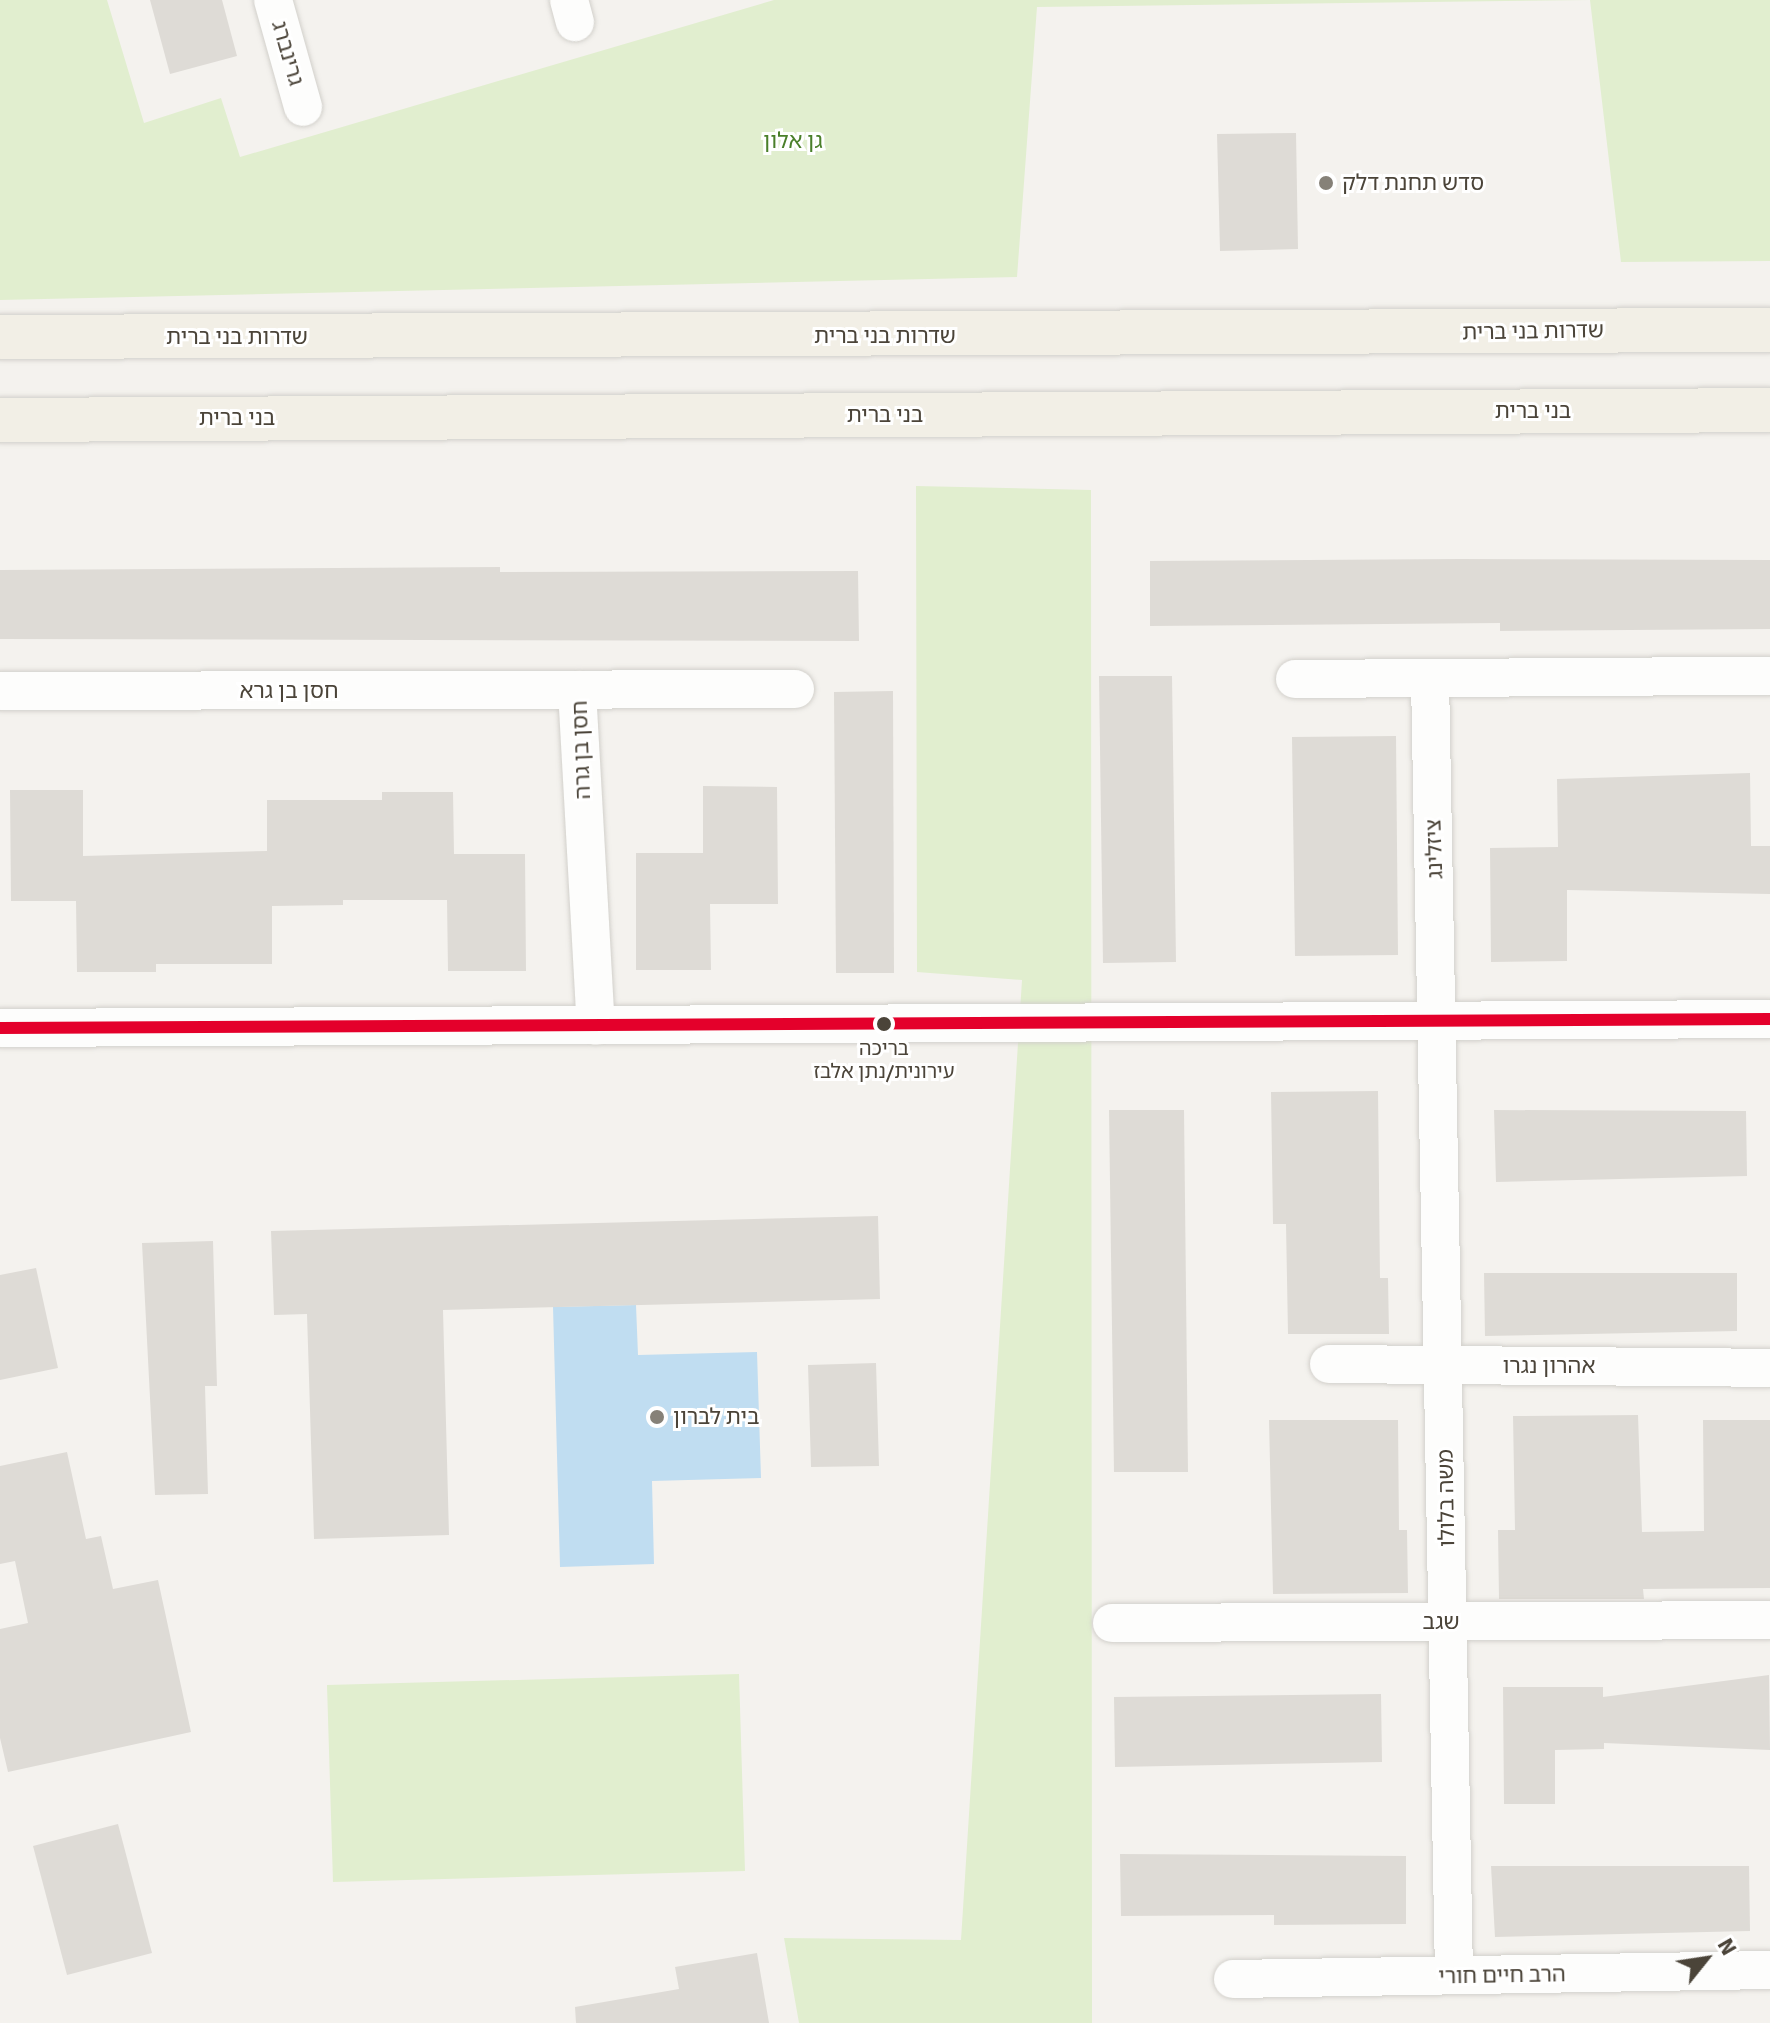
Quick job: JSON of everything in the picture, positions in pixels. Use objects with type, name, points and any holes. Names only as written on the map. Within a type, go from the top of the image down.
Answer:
[{"type":"main road","name":"שדרות בני ברית","points":[[0,337],[1770,330]]},
{"type":"main road","name":"בני ברית","points":[[0,420],[1770,410]]},
{"type":"street","name":"גרינברג","points":[[273,0],[303,107]]},
{"type":"street","points":[[1295,679],[1770,676]]},
{"type":"street","name":"ציזלינג","points":[[1430,678],[1439,1021]]},
{"type":"street","name":"חסן בן גרה","points":[[596,1025],[577,690],[795,689]]},
{"type":"street","name":"חסן בן גרא","points":[[0,691],[577,690]]},
{"type":"street","points":[[0,1028],[1770,1019]]},
{"type":"street","name":"משה בלולו","points":[[1439,1021],[1454,1975]]},
{"type":"street","name":"אהרון נגרו","points":[[1329,1364],[1770,1368]]},
{"type":"street","name":"שגב","points":[[1112,1623],[1770,1620]]},
{"type":"street","name":"הרב חיים חורי","points":[[1233,1979],[1770,1970]]},
{"type":"green space","name":"גן אלון","points":[[0,0],[107,0],[144,123],[221,98],[240,157],[774,0],[1590,0],[1037,7],[1017,277],[0,300]]},
{"type":"green space","points":[[1590,0],[1770,0],[1770,261],[1621,262]]},
{"type":"green space","points":[[916,486],[1091,490],[1092,2023],[799,2023],[784,1938],[961,1940],[1022,980],[917,972]]},
{"type":"green space","points":[[739,1674],[745,1871],[333,1882],[327,1685]]},
{"type":"water","name":"בית לברון","points":[[636,1305],[638,1355],[757,1352],[761,1478],[652,1481],[654,1564],[560,1567],[553,1307]]},
{"type":"building","points":[[150,0],[222,0],[237,56],[170,74]]},
{"type":"building","points":[[1296,133],[1298,249],[1220,251],[1217,134]]},
{"type":"building","points":[[1770,560],[1770,629],[1500,631],[1500,623],[1150,626],[1150,561]]},
{"type":"building","points":[[500,567],[500,572],[858,571],[859,641],[0,639],[0,570]]},
{"type":"building","points":[[1099,676],[1172,676],[1176,962],[1103,963]]},
{"type":"building","points":[[893,691],[894,973],[836,973],[834,692]]},
{"type":"building","points":[[1396,736],[1398,955],[1295,956],[1292,737]]},
{"type":"building","points":[[1750,773],[1751,846],[1770,846],[1770,894],[1567,890],[1567,961],[1491,962],[1490,848],[1558,847],[1557,779]]},
{"type":"building","points":[[703,786],[777,787],[778,904],[710,904],[711,970],[636,970],[636,853],[703,853]]},
{"type":"building","points":[[10,790],[83,790],[83,856],[267,851],[267,800],[382,800],[382,792],[453,792],[454,854],[525,854],[526,971],[448,971],[447,900],[343,900],[343,905],[272,906],[272,964],[156,964],[156,972],[77,972],[76,901],[11,901]]},
{"type":"building","points":[[1378,1091],[1380,1278],[1388,1278],[1389,1334],[1288,1334],[1286,1224],[1273,1224],[1271,1092]]},
{"type":"building","points":[[1109,1110],[1184,1110],[1188,1472],[1114,1472]]},
{"type":"building","points":[[1494,1110],[1746,1111],[1747,1176],[1496,1182]]},
{"type":"building","points":[[878,1216],[880,1299],[443,1310],[449,1535],[314,1539],[307,1314],[274,1315],[271,1231]]},
{"type":"building","points":[[213,1241],[217,1386],[205,1386],[208,1494],[155,1495],[142,1243]]},
{"type":"building","points":[[36,1268],[58,1368],[0,1380],[0,1275]]},
{"type":"building","points":[[1484,1273],[1737,1273],[1737,1331],[1485,1336]]},
{"type":"building","points":[[876,1363],[879,1466],[811,1467],[808,1365]]},
{"type":"building","points":[[1638,1415],[1642,1532],[1704,1531],[1703,1420],[1770,1420],[1770,1588],[1643,1589],[1644,1599],[1499,1599],[1498,1530],[1515,1530],[1513,1416]]},
{"type":"building","points":[[1269,1420],[1398,1420],[1399,1530],[1407,1530],[1408,1593],[1273,1594]]},
{"type":"building","points":[[67,1452],[86,1539],[101,1536],[113,1589],[158,1580],[191,1732],[8,1772],[0,1738],[0,1629],[28,1623],[15,1561],[0,1564],[0,1466]]},
{"type":"building","points":[[1769,1675],[1770,1750],[1604,1743],[1604,1749],[1555,1750],[1555,1804],[1504,1804],[1503,1687],[1603,1687],[1603,1697]]},
{"type":"building","points":[[1381,1694],[1382,1762],[1115,1767],[1114,1697]]},
{"type":"building","points":[[118,1824],[152,1953],[67,1975],[33,1846]]},
{"type":"building","points":[[1120,1854],[1406,1856],[1406,1924],[1274,1925],[1274,1915],[1121,1916]]},
{"type":"building","points":[[1491,1866],[1749,1866],[1750,1931],[1495,1937]]},
{"type":"building","points":[[757,1953],[769,2023],[576,2023],[575,2007],[679,1989],[675,1967]]},
{"type":"transit line","points":[[0,1028],[1770,1019]]},
{"type":"place","name":"סדש תחנת דלק","points":[[1326,183]]},
{"type":"place","name":"בריכה עירונית/נתן אלבז","points":[[884,1024]]},
{"type":"place","name":"בית לברון","points":[[657,1417]]}]
